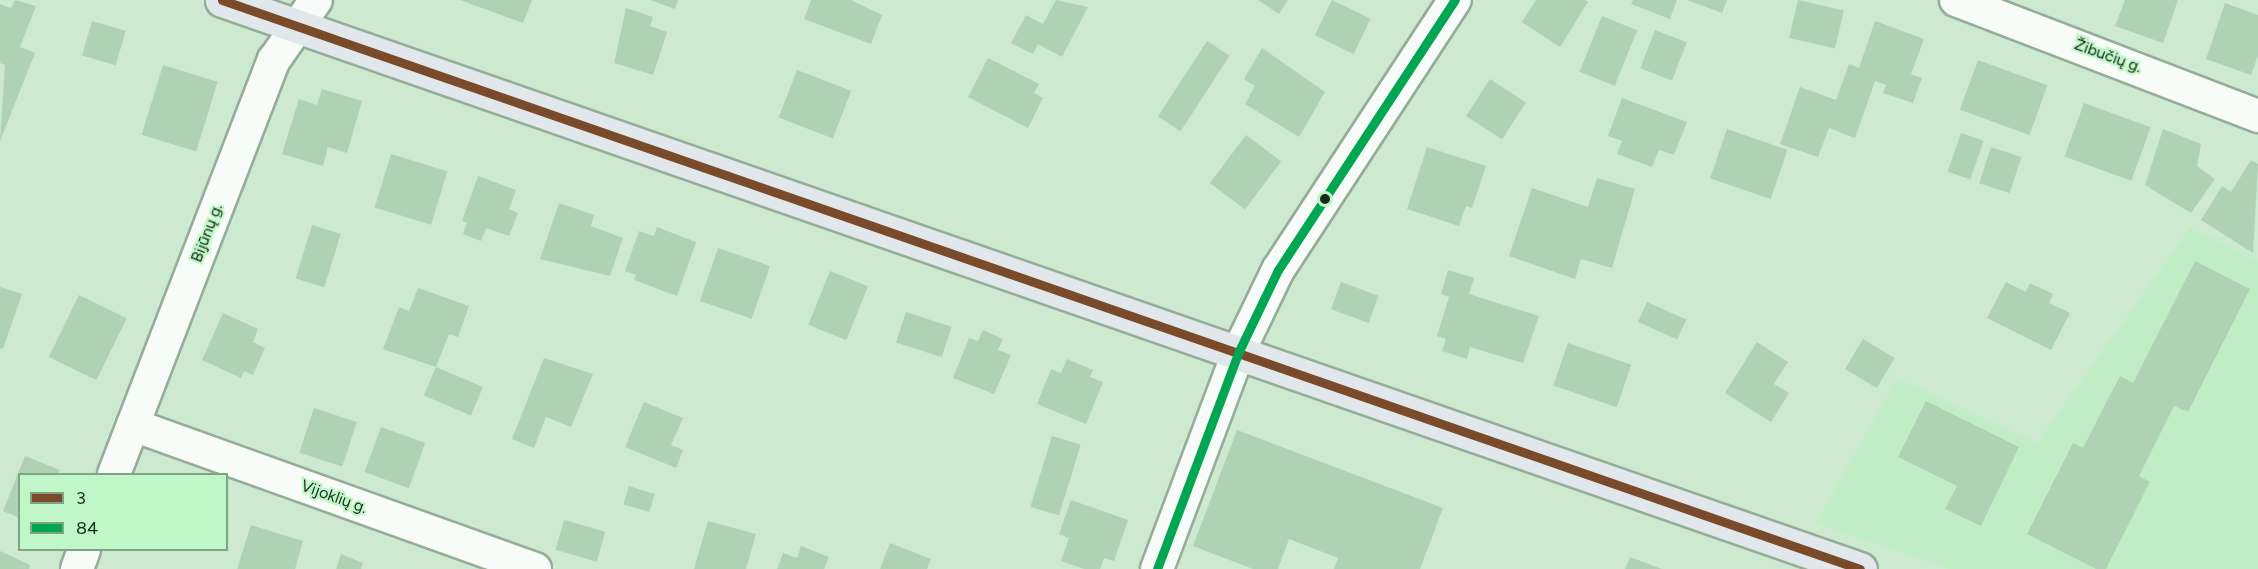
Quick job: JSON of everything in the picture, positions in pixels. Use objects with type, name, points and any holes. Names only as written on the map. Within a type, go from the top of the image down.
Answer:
[{"type":"highway","points":[[222,0],[1860,569]]},
{"type":"street","name":"Bijūnų g.","points":[[114,473],[274,60],[316,0]]},
{"type":"street","points":[[1157,569],[1238,353],[1298,233],[1455,0]]},
{"type":"street","name":"Žibučių g.","points":[[1956,0],[2258,116]]},
{"type":"street","name":"Vijoklių g.","points":[[133,425],[535,569]]},
{"type":"street","points":[[77,569],[83,551]]},
{"type":"shaded area","points":[[2190,228],[2258,261],[2258,569],[1949,569],[1816,523],[1897,378],[2037,443]]},
{"type":"building","points":[[15,0],[36,6],[20,47],[35,53],[0,141],[5,65],[0,63],[0,4],[11,8]]},
{"type":"building","points":[[460,0],[532,0],[523,23]]},
{"type":"building","points":[[650,0],[678,0],[675,9]]},
{"type":"building","points":[[811,0],[851,0],[882,15],[871,44],[804,19]]},
{"type":"building","points":[[1056,0],[1088,7],[1062,57],[1038,44],[1033,54],[1011,43],[1026,15],[1043,24]]},
{"type":"building","points":[[1258,0],[1288,0],[1279,14]]},
{"type":"building","points":[[1332,0],[1371,19],[1354,54],[1315,35]]},
{"type":"building","points":[[1536,0],[1585,0],[1588,2],[1560,47],[1522,22]]},
{"type":"building","points":[[1633,0],[1677,0],[1670,19],[1631,4]]},
{"type":"building","points":[[1687,0],[1727,0],[1722,13]]},
{"type":"building","points":[[1798,0],[1844,11],[1835,49],[1789,38]]},
{"type":"building","points":[[2125,0],[2178,0],[2163,43],[2115,26]]},
{"type":"building","points":[[2225,3],[2258,15],[2258,56],[2251,75],[2206,59]]},
{"type":"building","points":[[626,8],[653,17],[650,26],[667,32],[653,75],[614,63]]},
{"type":"building","points":[[1602,16],[1637,30],[1615,86],[1580,72]]},
{"type":"building","points":[[92,21],[126,31],[116,65],[82,56]]},
{"type":"building","points":[[1875,21],[1924,39],[1911,74],[1922,78],[1913,103],[1883,93],[1886,85],[1875,81],[1855,138],[1829,128],[1818,157],[1780,144],[1800,87],[1836,100],[1849,64],[1859,68]]},
{"type":"building","points":[[1655,30],[1687,42],[1672,80],[1640,68]]},
{"type":"building","points":[[1207,41],[1230,56],[1181,131],[1158,116]]},
{"type":"building","points":[[1262,48],[1325,92],[1299,137],[1245,104],[1255,86],[1244,79]]},
{"type":"building","points":[[988,58],[1039,84],[1034,93],[1043,98],[1028,128],[968,97]]},
{"type":"building","points":[[1978,60],[2048,85],[2029,135],[1960,110]]},
{"type":"building","points":[[163,65],[218,82],[196,151],[142,135]]},
{"type":"building","points":[[797,70],[851,91],[833,138],[779,118]]},
{"type":"building","points":[[1490,79],[1526,102],[1502,139],[1466,116]]},
{"type":"building","points":[[322,89],[362,101],[347,153],[328,147],[323,166],[282,154],[299,99],[317,105]]},
{"type":"building","points":[[1622,98],[1687,122],[1674,155],[1659,150],[1652,167],[1617,154],[1622,141],[1608,136]]},
{"type":"building","points":[[2084,103],[2151,127],[2131,181],[2065,157]]},
{"type":"building","points":[[1727,129],[1788,150],[1771,199],[1710,178]]},
{"type":"building","points":[[2163,129],[2201,144],[2197,166],[2215,179],[2191,213],[2145,185]]},
{"type":"building","points":[[1961,133],[1984,141],[1970,180],[1948,172]]},
{"type":"building","points":[[1246,135],[1281,161],[1245,209],[1210,183]]},
{"type":"building","points":[[1427,147],[1486,166],[1472,208],[1466,206],[1459,226],[1407,209]]},
{"type":"building","points":[[1991,147],[2021,157],[2010,193],[1979,183]]},
{"type":"building","points":[[391,154],[447,171],[431,225],[375,208]]},
{"type":"building","points":[[2251,160],[2258,164],[2253,253],[2201,220],[2222,186],[2231,192]]},
{"type":"building","points":[[478,176],[516,190],[509,209],[518,213],[509,236],[486,228],[481,241],[463,234],[467,223],[462,221]]},
{"type":"building","points":[[1597,178],[1635,189],[1612,268],[1581,259],[1575,279],[1509,256],[1532,188],[1588,207]]},
{"type":"building","points":[[559,203],[594,215],[591,226],[623,238],[610,276],[540,259]]},
{"type":"building","points":[[312,225],[341,234],[324,287],[296,279]]},
{"type":"building","points":[[657,227],[696,242],[677,296],[634,280],[636,275],[625,271],[639,231],[654,236]]},
{"type":"building","points":[[718,248],[770,266],[752,319],[700,301]]},
{"type":"building","points":[[2195,261],[2250,289],[2188,412],[2174,406],[2139,476],[2150,482],[2106,569],[2096,569],[2027,534],[2073,443],[2083,448],[2120,376],[2133,383]]},
{"type":"building","points":[[1448,270],[1474,278],[1469,294],[1539,316],[1523,363],[1470,347],[1467,359],[1442,351],[1446,339],[1437,336],[1449,297],[1441,294]]},
{"type":"building","points":[[830,271],[868,286],[846,340],[808,325]]},
{"type":"building","points":[[1341,282],[1379,296],[1369,323],[1331,309]]},
{"type":"building","points":[[2006,282],[2026,292],[2030,283],[2053,294],[2049,303],[2070,313],[2051,350],[1987,318]]},
{"type":"building","points":[[0,287],[22,294],[3,349],[0,348]]},
{"type":"building","points":[[418,288],[469,306],[458,337],[449,334],[436,367],[383,349],[399,307],[409,311]]},
{"type":"building","points":[[79,295],[127,318],[96,380],[49,357]]},
{"type":"building","points":[[1647,302],[1686,319],[1677,340],[1638,322]]},
{"type":"building","points":[[906,312],[952,327],[942,357],[896,342]]},
{"type":"building","points":[[223,313],[258,329],[253,342],[265,348],[253,375],[244,371],[241,378],[202,360]]},
{"type":"building","points":[[983,330],[1003,339],[998,350],[1011,355],[994,394],[953,378],[969,338],[978,341]]},
{"type":"building","points":[[1863,339],[1895,358],[1877,388],[1845,369]]},
{"type":"building","points":[[1757,342],[1788,362],[1774,384],[1789,393],[1771,422],[1725,393]]},
{"type":"building","points":[[1568,343],[1631,365],[1617,407],[1553,386]]},
{"type":"building","points":[[544,358],[593,374],[571,427],[546,417],[534,448],[512,439]]},
{"type":"building","points":[[1067,359],[1093,370],[1090,377],[1103,382],[1086,424],[1037,404],[1051,369],[1061,373]]},
{"type":"building","points":[[436,367],[483,387],[471,415],[424,396]]},
{"type":"building","points":[[1926,401],[2019,447],[1981,526],[1945,509],[1957,486],[1898,457]]},
{"type":"building","points":[[644,402],[683,418],[671,445],[683,450],[676,468],[625,447]]},
{"type":"building","points":[[314,408],[357,422],[342,467],[299,453]]},
{"type":"building","points":[[381,427],[425,443],[409,488],[365,472]]},
{"type":"building","points":[[1237,430],[1443,508],[1420,569],[1334,569],[1338,558],[1289,539],[1278,569],[1253,569],[1193,546]]},
{"type":"building","points":[[1052,436],[1081,445],[1059,516],[1030,507]]},
{"type":"building","points":[[25,456],[60,470],[58,473],[18,473]]},
{"type":"building","points":[[18,474],[18,517],[3,511]]},
{"type":"building","points":[[629,486],[655,494],[649,512],[623,504]]},
{"type":"building","points":[[1071,500],[1128,520],[1114,561],[1104,558],[1100,569],[1084,569],[1061,561],[1069,538],[1059,534]]},
{"type":"building","points":[[564,520],[605,532],[597,562],[555,550]]},
{"type":"building","points":[[708,521],[756,534],[746,569],[694,569]]},
{"type":"building","points":[[251,525],[303,541],[295,569],[237,569]]},
{"type":"building","points":[[890,543],[931,559],[927,569],[880,569]]},
{"type":"building","points":[[801,546],[829,557],[824,569],[777,569],[783,553],[797,558]]},
{"type":"building","points":[[0,551],[30,565],[29,569],[0,569]]},
{"type":"building","points":[[341,554],[363,563],[361,569],[336,569]]},
{"type":"building","points":[[1630,557],[1662,569],[1625,569]]},
{"type":"transit line","name":"3","points":[[222,0],[1860,569]]},
{"type":"transit line","name":"84","points":[[1157,569],[1238,353],[1278,270],[1455,0]]}]
